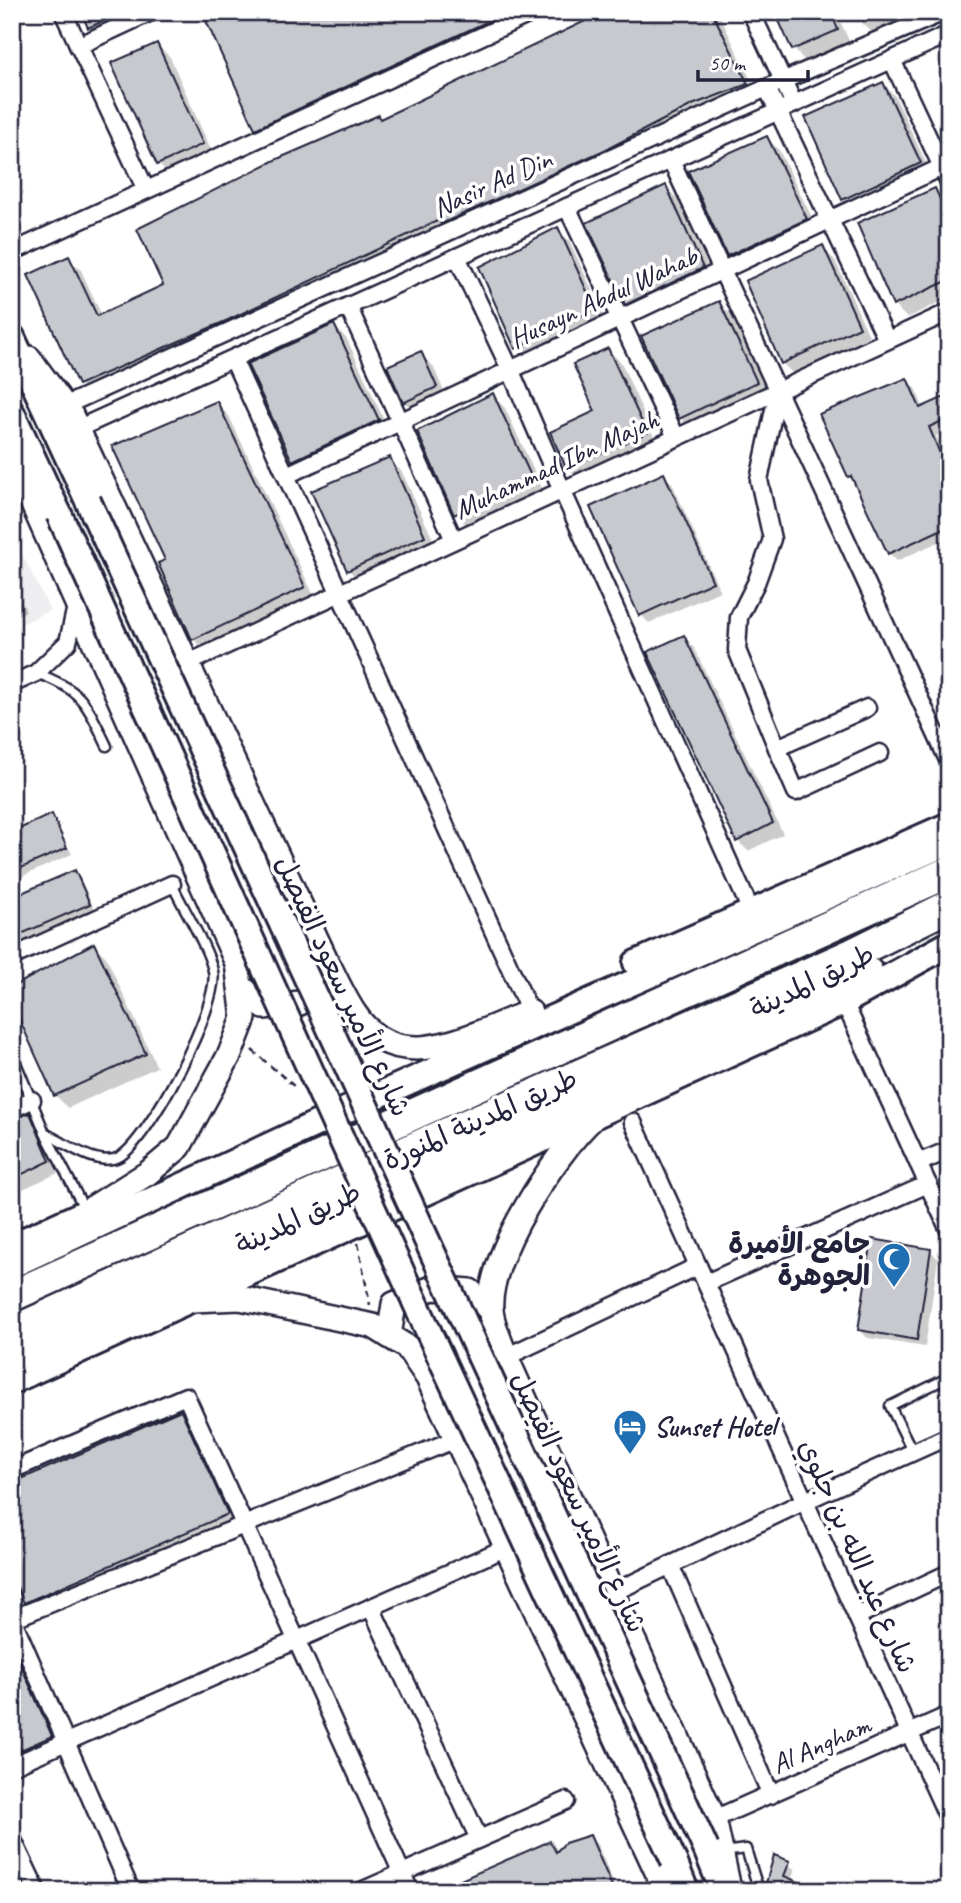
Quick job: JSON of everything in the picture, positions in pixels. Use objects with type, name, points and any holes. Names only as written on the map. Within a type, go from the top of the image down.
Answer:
[{"type":"highway","name":"طريق المدينة المنورة","points":[[12,1296],[949,872]]},
{"type":"highway","name":"طريق المدينة المنورة","points":[[12,1332],[425,1143],[852,954],[949,906]]},
{"type":"main road","name":"شارع الأمير سعود الفيصل","points":[[12,336],[363,1102],[713,1851],[723,1891]]},
{"type":"main road","points":[[12,413],[366,1196],[687,1891]]},
{"type":"main road","points":[[12,1245],[751,911],[949,825]]},
{"type":"main road","points":[[12,1265],[363,1102],[949,842]]},
{"type":"main road","name":"طريق المدينة","points":[[12,1358],[400,1180],[949,935]]},
{"type":"main road","name":"طريق المدينة","points":[[12,1381],[601,1110],[844,1002],[949,944]]},
{"type":"street","points":[[62,12],[146,190]]},
{"type":"street","points":[[78,46],[152,12]]},
{"type":"street","points":[[12,252],[534,12]]},
{"type":"street","points":[[751,12],[774,84],[778,111],[887,340]]},
{"type":"street","name":"Nasir Ad Din","points":[[64,406],[774,84],[944,12]]},
{"type":"street","name":"Nasir Ad Din","points":[[77,429],[949,34]]},
{"type":"street","points":[[892,60],[949,182]]},
{"type":"street","points":[[774,84],[794,104]]},
{"type":"street","points":[[670,160],[719,271],[778,391],[949,762]]},
{"type":"street","name":"Husayn Abdul Wahab","points":[[287,475],[942,167]]},
{"type":"street","points":[[567,207],[676,437]]},
{"type":"street","points":[[457,257],[510,369],[751,911]]},
{"type":"street","points":[[348,306],[454,540]]},
{"type":"street","name":"Muhammad Ibn Majah","points":[[186,664],[949,312]]},
{"type":"street","points":[[12,336],[64,406],[77,429],[327,962],[356,1016],[378,1037],[400,1049],[423,1050],[530,1012],[233,359]]},
{"type":"street","points":[[778,391],[759,480],[772,539],[756,583],[739,617],[737,650],[796,792],[880,753]]},
{"type":"street","points":[[12,443],[26,489],[237,963],[244,1017],[179,1147],[148,1173],[86,1212]]},
{"type":"street","points":[[12,684],[36,674],[68,642],[77,602]]},
{"type":"street","points":[[777,748],[867,708]]},
{"type":"street","points":[[12,957],[172,884]]},
{"type":"street","points":[[240,986],[264,1007],[300,1003],[328,988],[327,962]]},
{"type":"street","points":[[844,1002],[949,1230]]},
{"type":"street","points":[[12,1109],[32,1100]]},
{"type":"street","points":[[601,1110],[576,1134],[538,1186],[510,1242],[492,1288],[491,1311],[506,1357],[714,1819],[713,1851],[730,1891]]},
{"type":"street","name":"شارع عبد الله بن جلوي","points":[[633,1122],[949,1820]]},
{"type":"street","points":[[918,1163],[949,1150]]},
{"type":"street","points":[[706,1283],[928,1184]]},
{"type":"street","points":[[506,1357],[698,1266]]},
{"type":"street","points":[[381,1331],[394,1304],[432,1288],[470,1291],[491,1311]]},
{"type":"street","points":[[192,1300],[240,1298],[381,1331],[407,1348],[428,1378],[666,1891]]},
{"type":"street","points":[[12,1470],[187,1396],[410,1891]]},
{"type":"street","points":[[612,1593],[949,1436]]},
{"type":"street","points":[[131,1891],[12,1619],[456,1439]]},
{"type":"street","points":[[12,1766],[505,1548]]},
{"type":"street","points":[[670,1565],[771,1795]]},
{"type":"street","points":[[857,1616],[949,1573]]},
{"type":"street","points":[[371,1607],[479,1839]]},
{"type":"street","name":"Al Angham","points":[[714,1819],[949,1715]]},
{"type":"street","points":[[361,1891],[566,1801]]},
{"type":"street","points":[[12,1838],[37,1891]]},
{"type":"lane","points":[[36,674],[65,684],[87,704],[107,747]]},
{"type":"lane","points":[[45,1133],[97,1159],[118,1158],[145,1133],[207,1017],[214,973],[172,884]]},
{"type":"lane","points":[[12,1053],[45,1133],[86,1212]]},
{"type":"lane","points":[[913,1452],[890,1406],[949,1377]]},
{"type":"lane","points":[[713,1851],[746,1849],[759,1891]]},
{"type":"path","points":[[236,1037],[299,1091]]},
{"type":"path","points":[[357,1239],[381,1331]]},
{"type":"shaded area","points":[[12,534],[50,610],[12,629]]},
{"type":"building","points":[[81,12],[123,12],[88,28]]},
{"type":"building","points":[[202,12],[508,12],[255,129]]},
{"type":"building","points":[[604,12],[712,12],[748,84],[692,105],[611,147],[441,224],[439,220],[228,320],[78,385],[28,275],[69,256],[97,316],[163,285],[137,229],[275,160],[379,115],[380,119]]},
{"type":"building","points":[[775,12],[831,12],[838,30],[792,50]]},
{"type":"building","points":[[157,43],[203,144],[157,165],[111,63]]},
{"type":"building","points":[[883,82],[921,163],[842,200],[805,117]]},
{"type":"building","points":[[767,136],[807,219],[727,256],[688,171]]},
{"type":"building","points":[[666,185],[703,268],[625,305],[586,223]]},
{"type":"building","points":[[935,188],[949,219],[949,280],[893,306],[857,223]]},
{"type":"building","points":[[558,227],[595,309],[515,349],[479,267]]},
{"type":"building","points":[[823,245],[860,327],[781,364],[745,281]]},
{"type":"building","points":[[719,301],[757,382],[679,419],[641,336]]},
{"type":"building","points":[[334,324],[379,420],[292,461],[247,364]]},
{"type":"building","points":[[608,348],[647,433],[566,468],[550,432],[595,411],[573,364]]},
{"type":"building","points":[[421,351],[437,387],[403,403],[387,366]]},
{"type":"building","points":[[907,378],[920,408],[949,395],[949,418],[929,427],[949,475],[949,526],[888,554],[819,414]]},
{"type":"building","points":[[493,393],[531,476],[454,515],[417,431]]},
{"type":"building","points":[[217,401],[305,587],[192,640],[158,563],[165,560],[112,446]]},
{"type":"building","points":[[390,457],[425,536],[347,571],[311,491]]},
{"type":"building","points":[[664,473],[713,582],[639,616],[590,507]]},
{"type":"building","points":[[684,635],[773,823],[736,842],[647,652]]},
{"type":"building","points":[[52,814],[67,848],[12,872],[12,832]]},
{"type":"building","points":[[75,870],[90,904],[12,938],[12,897]]},
{"type":"building","points":[[94,943],[146,1054],[54,1096],[12,1003],[12,987]]},
{"type":"building","points":[[30,1113],[50,1161],[12,1179],[12,1119]]},
{"type":"building","name":"جامع الأميرة الجوهرة","points":[[872,1239],[931,1249],[917,1340],[858,1330]]},
{"type":"building","points":[[181,1410],[228,1514],[24,1603],[12,1576],[12,1483]]},
{"type":"building","points":[[12,1645],[52,1736],[12,1754]]},
{"type":"building","points":[[590,1835],[614,1891],[459,1891],[456,1882],[550,1841],[556,1852],[565,1843]]},
{"type":"building","points":[[774,1855],[790,1861],[784,1876],[821,1891],[775,1891],[765,1887]]},
{"type":"place","name":"جامع الأميرة الجوهرة","points":[[894,1289]]},
{"type":"place","name":"Sunset Hotel","points":[[630,1456]]}]
